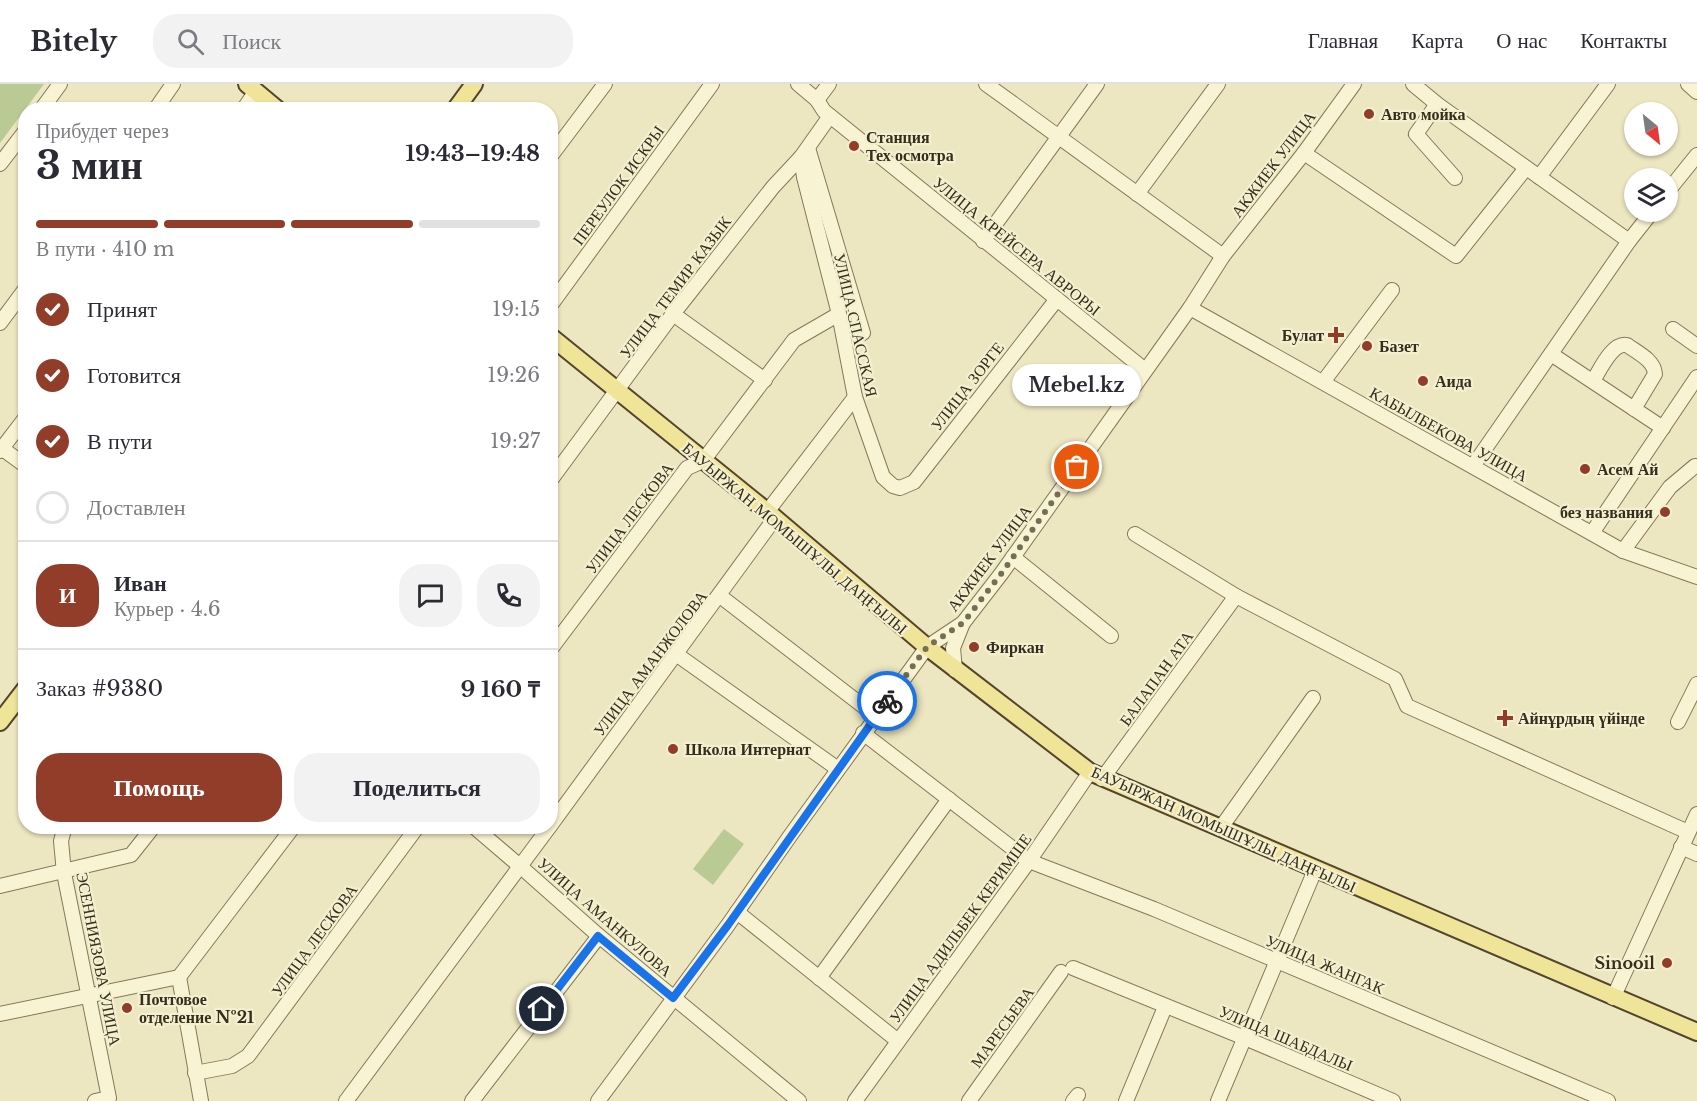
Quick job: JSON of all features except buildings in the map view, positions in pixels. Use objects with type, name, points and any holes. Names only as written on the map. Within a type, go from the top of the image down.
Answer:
[{"type":"main road","points":[[461,102],[474,84]]},
{"type":"main road","points":[[252,88],[269,102]]},
{"type":"main road","name":"БАУЫРЖАН МОМЫШҰЛЫ ДАҢҒЫЛЫ","points":[[558,343],[771,515],[955,670],[1096,776],[1697,1032]]},
{"type":"main road","points":[[0,722],[18,698]]},
{"type":"street","points":[[47,102],[60,84]]},
{"type":"street","points":[[161,102],[173,84]]},
{"type":"street","points":[[558,146],[605,84]]},
{"type":"street","name":"ПЕРЕУЛОК ИСКРЫ","points":[[558,295],[712,84]]},
{"type":"street","name":"УЛИЦА КРЕЙСЕРА АВРОРЫ","points":[[798,84],[817,99],[830,116],[1145,370]]},
{"type":"street","points":[[817,99],[829,84]]},
{"type":"street","points":[[986,84],[1222,256]]},
{"type":"street","points":[[983,241],[1097,84]]},
{"type":"street","points":[[1137,194],[1218,84]]},
{"type":"street","name":"АКЖИЕК УЛИЦА","points":[[598,1101],[927,647],[963,623],[1013,557],[1190,308],[1222,256],[1304,153],[1354,84]]},
{"type":"street","points":[[1413,84],[1437,104],[1629,241]]},
{"type":"street","points":[[1539,177],[1608,84]]},
{"type":"street","points":[[1688,84],[1697,92]]},
{"type":"street","points":[[246,102],[252,88]]},
{"type":"street","points":[[1437,104],[1416,134],[1455,178]]},
{"type":"street","name":"УЛИЦА ТЕМИР КАЗЫК","points":[[558,470],[674,314],[773,187],[804,153],[830,116]]},
{"type":"street","points":[[0,164],[18,140]]},
{"type":"street","points":[[804,153],[863,333]]},
{"type":"street","name":"УЛИЦА СПАССКАЯ","points":[[804,153],[804,177],[839,315],[855,397],[883,477],[893,486],[900,488]]},
{"type":"street","points":[[1304,153],[1456,256],[1526,168]]},
{"type":"street","points":[[1678,179],[1697,155]]},
{"type":"street","points":[[1473,466],[1644,222]]},
{"type":"street","points":[[1323,382],[1392,290]]},
{"type":"street","points":[[0,323],[18,299]]},
{"type":"street","name":"УЛИЦА ЗОРГЕ","points":[[900,488],[914,482],[1057,299]]},
{"type":"street","name":"КАБЫЛБЕКОВА УЛИЦА","points":[[1190,308],[1623,550],[1697,577]]},
{"type":"street","points":[[674,314],[765,380]]},
{"type":"street","name":"УЛИЦА ЛЕСКОВА","points":[[558,639],[687,468],[703,461],[794,340],[839,315]]},
{"type":"street","points":[[1673,328],[1697,346]]},
{"type":"street","points":[[1593,381],[1616,347],[1622,344],[1627,345],[1653,364],[1655,370],[1655,374],[1634,409]]},
{"type":"street","points":[[1551,354],[1663,428]]},
{"type":"street","points":[[1592,533],[1697,377]]},
{"type":"street","name":"УЛИЦА АМАНЖОЛОВА","points":[[558,815],[720,596],[771,515],[855,397]]},
{"type":"street","points":[[18,427],[1,449],[18,461]]},
{"type":"street","points":[[1623,550],[1670,487],[1695,466]]},
{"type":"street","points":[[1135,534],[1236,596],[1395,679],[1407,706],[1688,832]]},
{"type":"street","points":[[1013,557],[1111,636]]},
{"type":"street","points":[[720,596],[876,716]]},
{"type":"street","name":"БАЛАПАН АТА","points":[[1096,776],[1236,596]]},
{"type":"street","points":[[955,670],[953,648],[963,623]]},
{"type":"street","points":[[676,654],[838,769]]},
{"type":"street","points":[[1678,722],[1697,684]]},
{"type":"street","points":[[1220,829],[1313,698]]},
{"type":"street","name":"УЛИЦА ЖАНГАК","points":[[863,733],[1029,861],[1154,909],[1608,1101]]},
{"type":"street","name":"УЛИЦА АДИЛЬБЕК КЕРИМШЕ","points":[[855,1101],[1029,861],[1096,776]]},
{"type":"street","points":[[819,978],[949,799]]},
{"type":"street","points":[[1613,998],[1697,814]]},
{"type":"street","name":"ЭСЕННИЯЗОВА УЛИЦА","points":[[63,834],[61,841],[64,873],[109,1098],[94,1101]]},
{"type":"street","points":[[0,886],[64,873],[131,855],[148,834]]},
{"type":"street","points":[[0,1014],[179,977],[288,834]]},
{"type":"street","name":"УЛИЦА ЛЕСКОВА","points":[[195,1073],[232,1066],[248,1056],[412,834]]},
{"type":"street","name":"УЛИЦА АМАНКУЛОВА","points":[[482,834],[598,936],[799,1101]]},
{"type":"street","name":"УЛИЦА АМАНЖОЛОВА","points":[[346,1101],[544,834]]},
{"type":"street","points":[[1681,847],[1697,854]]},
{"type":"street","points":[[1218,1101],[1315,870]]},
{"type":"street","points":[[737,912],[898,1041]]},
{"type":"street","points":[[472,1101],[598,936]]},
{"type":"street","name":"УЛИЦА ШАБДАЛЫ","points":[[1067,970],[1245,1038],[1393,1101]]},
{"type":"street","name":"МАРЕСЬЕВА","points":[[969,1101],[1067,970]]},
{"type":"street","points":[[179,977],[201,1101]]},
{"type":"street","points":[[1126,1101],[1165,1006]]},
{"type":"green space","points":[[0,84],[44,84],[31,102],[18,102],[18,119],[0,143]]},
{"type":"green space","points":[[724,829],[744,844],[713,885],[693,869]]},
{"type":"way so far","points":[[887,701],[927,647],[963,623],[1077,467]]},
{"type":"place","name":"Авто мойка","points":[[1369,114]]},
{"type":"place","name":"Станция Тех осмотра","points":[[854,146]]},
{"type":"place","name":"Булат","points":[[1336,335]]},
{"type":"place","name":"Базет","points":[[1367,346]]},
{"type":"place","name":"Аида","points":[[1423,381]]},
{"type":"place","name":"Mebel.kz","points":[[1077,467]]},
{"type":"place","name":"Асем Ай","points":[[1585,469]]},
{"type":"place","name":"без названия","points":[[1665,512]]},
{"type":"place","name":"Фиркан","points":[[974,647]]},
{"type":"place","name":"Айнұрдың үйінде","points":[[1505,718]]},
{"type":"place","name":"Школа Интернат","points":[[673,749]]},
{"type":"place","name":"Sinooil","points":[[1667,963]]},
{"type":"place","name":"Почтовое отделение №21","points":[[127,1008]]},
{"type":"route","points":[[542,1009],[598,936],[673,998],[728,925],[887,701]]}]
